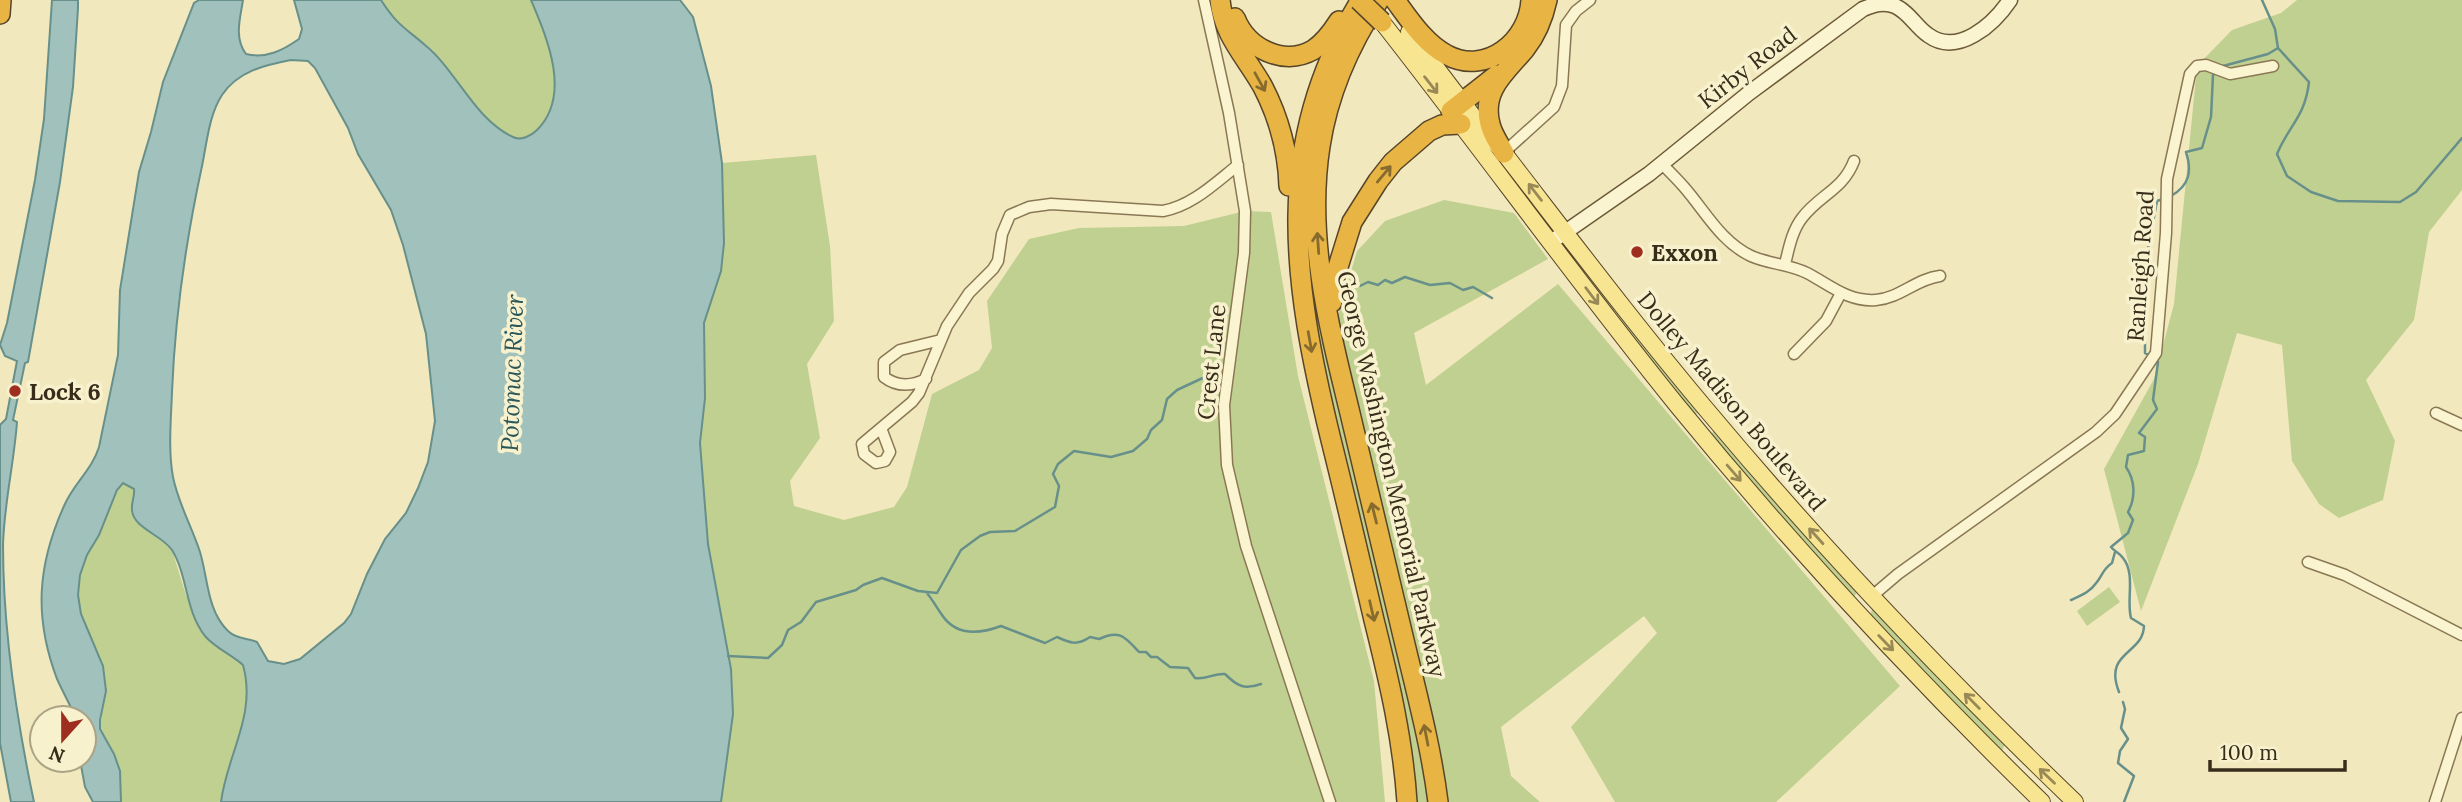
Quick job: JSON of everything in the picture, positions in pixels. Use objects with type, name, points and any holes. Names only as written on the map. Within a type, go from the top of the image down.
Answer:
[{"type":"highway","points":[[0,14],[2,0]]},
{"type":"highway","points":[[1220,0],[1222,15],[1230,35],[1263,86],[1279,126],[1287,157],[1290,208],[1298,250]]},
{"type":"highway","points":[[1232,0],[1237,24],[1250,41],[1271,53],[1290,56],[1306,53],[1322,43],[1353,0]]},
{"type":"highway","points":[[1360,0],[1388,12],[1453,58],[1474,61],[1496,55],[1515,40],[1528,18],[1531,0]]},
{"type":"highway","name":"George Washington Memorial Parkway","points":[[1360,0],[1330,58],[1309,120],[1298,193],[1298,250],[1312,357],[1394,705],[1407,802]]},
{"type":"highway","name":"George Washington Memorial Parkway","points":[[1379,0],[1388,12],[1350,50],[1324,122],[1316,204],[1318,248],[1335,352],[1424,724],[1438,802]]},
{"type":"highway","points":[[1497,158],[1488,101],[1497,81],[1534,36],[1547,0]]},
{"type":"highway","points":[[1335,352],[1332,298],[1334,280],[1358,210],[1394,162],[1429,131],[1442,125],[1458,112],[1511,64]]},
{"type":"main road","name":"Kirby Road","points":[[1550,242],[1662,164],[1776,72],[1863,9],[1880,4],[1892,5],[1903,11],[1926,35],[1950,43],[1979,32],[1995,19],[2010,0]]},
{"type":"main road","name":"Dolley Madison Boulevard","points":[[1388,12],[1458,112],[1565,232],[1712,416],[1871,597],[2020,750],[2075,802]]},
{"type":"main road","name":"Dolley Madison Boulevard","points":[[1458,112],[1497,158],[1550,242],[1697,429],[1856,611],[2042,802]]},
{"type":"main road","points":[[1697,429],[1712,416]]},
{"type":"main road","points":[[1856,611],[1871,597]]},
{"type":"main road","points":[[2004,765],[2020,750]]},
{"type":"street","name":"Crest Lane","points":[[1204,0],[1229,113],[1245,211],[1246,236],[1224,405],[1227,465],[1245,546],[1330,802]]},
{"type":"street","points":[[1497,158],[1554,107],[1562,86],[1566,24],[1576,10],[1590,0]]},
{"type":"street","name":"Ranleigh Road","points":[[1871,597],[1898,574],[2096,432],[2115,414],[2158,346],[2167,179],[2190,74],[2197,66],[2206,65],[2230,74],[2273,66]]},
{"type":"street","points":[[1785,264],[1790,241],[1802,217],[1845,180],[1854,161]]},
{"type":"street","points":[[1662,164],[1729,242],[1751,256],[1785,264],[1853,298],[1879,300],[1892,297],[1927,278],[1940,276]]},
{"type":"street","points":[[881,428],[912,402],[926,379],[947,326],[969,293],[993,269],[1001,252],[1006,222],[1017,211],[1029,206],[1051,204],[1163,211],[1174,209],[1193,199],[1238,165]]},
{"type":"street","points":[[1794,354],[1826,321],[1841,293]]},
{"type":"street","points":[[926,379],[895,384],[884,377],[884,362],[900,350],[940,340]]},
{"type":"street","points":[[2436,414],[2462,425]]},
{"type":"street","points":[[2308,562],[2345,575],[2462,635]]},
{"type":"street","points":[[2435,802],[2462,718]]},
{"type":"green space","points":[[381,0],[531,0],[544,31],[555,84],[547,116],[537,130],[523,138],[513,137],[487,119],[447,68],[396,20]]},
{"type":"green space","points":[[2297,0],[2462,0],[2462,190],[2429,232],[2414,320],[2366,380],[2395,441],[2383,500],[2339,518],[2319,504],[2292,461],[2282,345],[2237,333],[2198,464],[2141,611],[2104,469],[2154,379],[2174,304],[2197,66],[2232,30],[2281,13]]},
{"type":"green space","points":[[816,155],[830,246],[834,321],[807,364],[820,438],[790,481],[794,506],[844,520],[894,507],[907,487],[932,394],[979,370],[992,348],[987,301],[1029,239],[1079,228],[1184,226],[1245,211],[1271,212],[1298,376],[1374,681],[1385,802],[721,802],[733,714],[731,669],[708,544],[700,443],[705,398],[704,323],[724,243],[722,163]]},
{"type":"green space","points":[[1444,200],[1514,213],[1548,259],[1414,333],[1426,385],[1558,284],[1900,686],[1776,802],[1615,802],[1571,727],[1657,633],[1644,616],[1501,727],[1511,776],[1540,802],[1444,802],[1394,561],[1338,316],[1357,251],[1385,221]]},
{"type":"green space","points":[[1311,208],[1433,802],[1413,802],[1346,482],[1303,257]]},
{"type":"green space","points":[[1570,249],[1700,414],[1692,413],[1569,256]]},
{"type":"green space","points":[[1715,429],[1859,590],[1853,598],[1710,436]]},
{"type":"green space","points":[[123,483],[134,489],[131,509],[143,528],[154,533],[172,550],[186,595],[215,646],[230,653],[243,665],[246,683],[244,718],[221,802],[93,802],[85,787],[114,753],[100,729],[103,706],[90,640],[81,614],[78,595],[80,575],[117,490]]},
{"type":"green space","points":[[2109,587],[2120,602],[2087,626],[2077,611]]},
{"type":"green space","points":[[1872,609],[1875,609],[2005,744],[2002,751],[1997,750],[1870,617]]},
{"type":"water","points":[[52,0],[78,0],[73,87],[60,182],[28,362],[25,363],[13,420],[17,422],[5,514],[3,545],[8,642],[16,706],[34,802],[11,802],[0,743],[0,425],[6,419],[17,361],[5,356],[0,345],[7,323],[35,180],[44,119]]},
{"type":"water","name":"Potomac River","points":[[199,0],[243,0],[239,28],[242,48],[246,54],[261,55],[281,50],[299,39],[302,29],[294,0],[381,0],[396,20],[447,68],[487,119],[513,137],[526,137],[537,130],[547,116],[555,84],[544,31],[531,0],[680,0],[693,17],[711,86],[722,163],[724,243],[721,271],[704,323],[705,398],[700,443],[708,544],[731,669],[733,714],[721,802],[221,802],[244,718],[246,683],[243,665],[209,640],[198,626],[172,550],[137,522],[132,510],[134,489],[123,483],[117,490],[99,535],[87,555],[80,575],[78,595],[81,614],[103,666],[106,691],[100,729],[120,771],[121,802],[93,802],[85,787],[83,774],[98,774],[98,704],[69,704],[59,684],[50,657],[42,613],[44,571],[48,550],[64,506],[92,463],[99,447],[118,355],[120,290],[139,172],[163,82],[194,3]],"holes":[[[291,60],[308,61],[315,68],[348,128],[358,154],[391,210],[403,245],[426,334],[435,421],[428,462],[418,488],[406,513],[385,539],[351,614],[344,623],[300,659],[284,664],[268,661],[257,642],[231,634],[221,623],[212,604],[200,552],[173,477],[173,364],[186,250],[214,111],[228,87],[244,75],[262,67]]]},
{"type":"waterway","points":[[2262,0],[2275,29],[2278,48],[2309,82],[2304,104],[2277,154],[2287,176],[2311,192],[2338,201],[2400,202],[2416,192],[2462,138]]},
{"type":"waterway","points":[[2223,66],[2268,54],[2278,48]]},
{"type":"waterway","points":[[2171,196],[2182,187],[2188,177],[2186,152],[2202,148],[2211,117],[2215,73]]},
{"type":"waterway","points":[[2148,296],[2143,275],[2157,201],[2160,200]]},
{"type":"waterway","points":[[1360,286],[1368,282],[1378,285],[1385,280],[1392,283],[1405,277],[1430,285],[1450,283],[1463,290],[1473,287],[1492,298]]},
{"type":"waterway","points":[[2139,303],[2132,309],[2145,323],[2145,353],[2150,355]]},
{"type":"waterway","points":[[2119,692],[2115,679],[2116,668],[2137,643],[2144,626],[2131,618],[2127,564],[2111,547],[2128,533],[2133,520],[2128,512],[2133,483],[2126,467],[2128,455],[2144,451],[2145,437],[2139,433],[2157,409],[2153,400],[2158,362]]},
{"type":"waterway","points":[[728,656],[768,658],[782,645],[788,630],[801,622],[816,602],[856,590],[882,578],[918,591],[937,593],[961,550],[980,536],[990,532],[1015,531],[1055,507],[1059,486],[1053,474],[1058,464],[1074,451],[1111,457],[1133,451],[1162,420],[1167,399],[1177,390],[1207,376]]},
{"type":"waterway","points":[[2071,600],[2094,585],[2112,563],[2115,552]]},
{"type":"waterway","points":[[926,592],[948,622],[961,630],[977,632],[1001,626],[1045,643],[1057,637],[1077,643],[1090,637],[1099,639],[1117,635],[1126,639],[1139,652],[1157,657],[1170,667],[1188,668],[1195,678],[1225,674],[1241,686],[1261,684]]},
{"type":"waterway","points":[[2123,702],[2125,709],[2121,728],[2128,739],[2120,751],[2118,763],[2134,776],[2124,802]]},
{"type":"place","name":"Exxon","points":[[1637,252]]},
{"type":"place","name":"Lock 6","points":[[15,391]]}]
